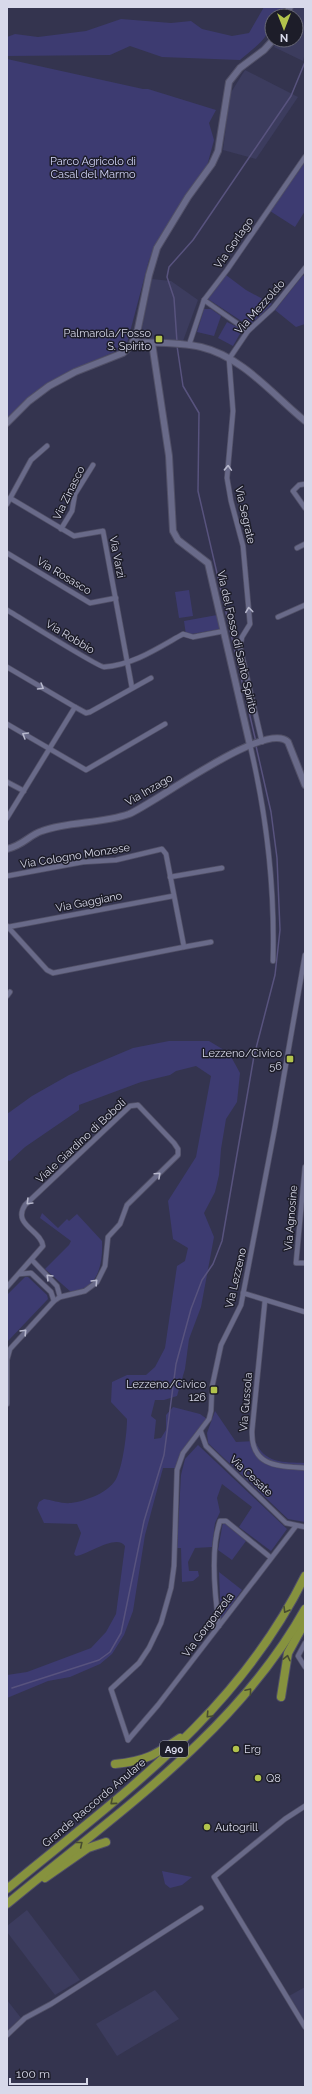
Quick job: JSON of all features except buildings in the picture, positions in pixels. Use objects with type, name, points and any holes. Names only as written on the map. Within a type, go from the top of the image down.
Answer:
[{"type":"highway","name":"Grande Raccordo Anulare","points":[[7,1889],[139,1781],[199,1726],[233,1688],[259,1654],[286,1611],[305,1576]]},
{"type":"highway","name":"Grande Raccordo Anulare","points":[[7,1904],[160,1778],[220,1723],[270,1664],[305,1609]]},
{"type":"highway","points":[[281,1697],[288,1653],[305,1622]]},
{"type":"highway","points":[[116,1764],[134,1762],[153,1756],[199,1726]]},
{"type":"highway","points":[[33,1883],[51,1875],[88,1848],[106,1842]]},
{"type":"street","points":[[7,423],[29,401],[48,386],[75,372],[122,354],[133,342],[157,248],[188,197],[212,164],[218,151],[229,82],[240,68],[266,48]]},
{"type":"street","name":"Via Gorlago","points":[[189,345],[204,300],[227,270],[305,157]]},
{"type":"street","name":"Via Mezzoldo","points":[[229,359],[248,331],[273,308],[305,268]]},
{"type":"street","points":[[204,300],[248,331]]},
{"type":"street","points":[[133,342],[181,344],[213,351],[229,359],[264,384],[305,421]]},
{"type":"street","name":"Via del Fosso di Santo Spirito","points":[[152,343],[169,456],[173,531],[178,540],[208,561],[263,800],[267,831],[274,922],[273,961]]},
{"type":"street","name":"Via Segrate","points":[[229,359],[233,411],[227,478],[231,501],[244,546],[250,624],[242,637],[240,648],[262,742]]},
{"type":"street","points":[[7,504],[31,460],[47,446]]},
{"type":"street","name":"Via Zinasco","points":[[61,529],[72,511],[76,494],[93,465]]},
{"type":"street","points":[[305,484],[297,486],[293,491],[305,508]]},
{"type":"street","name":"Via Varzi","points":[[10,498],[74,536],[103,531],[132,688]]},
{"type":"street","points":[[296,548],[305,544]]},
{"type":"street","name":"Via Rosasco","points":[[7,553],[90,603],[116,598]]},
{"type":"street","points":[[278,617],[305,605]]},
{"type":"street","name":"Via Robbio","points":[[7,610],[102,667],[128,663],[182,634],[193,637],[224,631]]},
{"type":"street","points":[[7,667],[75,707],[89,713],[151,678]]},
{"type":"street","points":[[7,818],[46,755],[52,742],[75,707]]},
{"type":"street","points":[[7,724],[86,770],[165,724]]},
{"type":"street","name":"Via Inzago","points":[[7,849],[21,844],[41,831],[129,814],[209,766],[250,745],[279,737],[286,740],[305,785]]},
{"type":"street","points":[[7,782],[24,792]]},
{"type":"street","name":"Via Cologno Monzese","points":[[7,876],[83,862],[116,860],[160,848],[165,851],[184,948]]},
{"type":"street","points":[[170,877],[222,868]]},
{"type":"street","name":"Via Gaggiano","points":[[7,926],[173,896]]},
{"type":"street","points":[[7,926],[47,970],[53,973],[210,942]]},
{"type":"street","name":"Via Lezzeno","points":[[128,1740],[111,1689],[139,1663],[152,1644],[161,1623],[173,1578],[177,1470],[183,1453],[201,1432],[211,1413],[212,1387],[222,1342],[240,1307],[277,1119],[305,955]]},
{"type":"street","name":"Viale Giardino di Boboli","points":[[7,1287],[41,1249],[42,1243],[24,1223],[22,1215],[24,1208],[130,1106],[139,1106],[174,1143],[178,1149],[178,1155],[128,1205],[120,1224],[108,1236],[105,1266],[97,1282],[83,1292],[60,1297]]},
{"type":"street","name":"Via Agnosine","points":[[305,1167],[296,1263],[305,1263]]},
{"type":"street","points":[[7,1404],[8,1354],[11,1346],[54,1301],[60,1297],[57,1286],[32,1260]]},
{"type":"street","points":[[19,1275],[25,1272],[31,1273],[51,1292],[54,1301]]},
{"type":"street","points":[[243,1293],[305,1312]]},
{"type":"street","name":"Via Gussola","points":[[265,1300],[252,1431],[254,1445],[261,1458],[271,1464],[305,1468]]},
{"type":"street","name":"Via Cesate","points":[[201,1432],[206,1446],[286,1523],[296,1526]]},
{"type":"street","points":[[219,1626],[215,1548],[219,1525],[222,1520],[270,1557]]},
{"type":"street","points":[[296,1526],[305,1527]]},
{"type":"street","name":"Via Gorgonzola","points":[[128,1740],[219,1626],[270,1557],[296,1526]]},
{"type":"street","points":[[305,1643],[298,1655],[305,1667]]},
{"type":"street","points":[[305,1806],[285,1819],[214,1877],[305,2027]]},
{"type":"street","points":[[7,2035],[25,2018],[51,2004],[201,1908]]},
{"type":"shaded area","points":[[305,7],[305,53],[303,61],[276,48],[304,48],[304,8],[293,8]]},
{"type":"shaded area","points":[[245,70],[298,97],[256,159],[223,150],[230,94]]},
{"type":"shaded area","points":[[152,279],[171,281],[198,300],[183,341],[140,338]]},
{"type":"shaded area","points":[[27,1910],[80,1980],[55,1995],[7,1932],[7,1926]]},
{"type":"shaded area","points":[[305,1987],[305,2023],[289,1996]]},
{"type":"shaded area","points":[[155,1990],[179,2019],[117,2056],[96,2024]]},
{"type":"shaded area","points":[[7,2000],[21,2018],[7,2031]]},
{"type":"green space","points":[[264,7],[284,7],[264,8],[264,38],[240,60],[162,57],[130,46],[110,55],[7,56],[7,37],[15,34],[38,37],[86,31],[121,19],[171,23],[191,21],[202,29],[232,36],[249,33]]},
{"type":"green space","name":"Parco Agricolo di Casal del Marmo","points":[[7,59],[148,89],[216,110],[209,123],[214,140],[207,166],[162,233],[149,260],[126,347],[77,368],[46,385],[18,407],[7,420]]},
{"type":"green space","points":[[305,162],[305,211],[295,227],[270,211]]},
{"type":"green space","points":[[226,275],[246,290],[272,304],[253,323],[246,324],[208,299]]},
{"type":"green space","points":[[303,275],[305,277],[305,324],[296,327],[275,310]]},
{"type":"green space","points":[[204,309],[211,309],[221,316],[214,336],[197,332]]},
{"type":"green space","points":[[227,322],[239,328],[241,332],[233,346],[218,338]]},
{"type":"green space","points":[[189,590],[193,616],[179,618],[175,592]]},
{"type":"green space","points":[[217,615],[220,629],[186,635],[184,621]]},
{"type":"green space","points":[[169,1041],[209,1041],[229,1053],[240,1073],[237,1102],[226,1119],[221,1149],[219,1175],[215,1192],[204,1213],[214,1237],[201,1307],[189,1339],[185,1369],[177,1396],[164,1400],[155,1400],[151,1416],[156,1420],[154,1439],[161,1438],[166,1430],[166,1415],[173,1407],[200,1414],[207,1419],[182,1452],[175,1468],[163,1468],[145,1535],[133,1611],[124,1635],[112,1654],[100,1664],[70,1677],[48,1681],[7,1698],[7,1675],[27,1672],[91,1648],[106,1632],[116,1614],[125,1546],[116,1542],[109,1543],[76,1556],[74,1554],[81,1533],[77,1524],[44,1523],[37,1508],[39,1502],[44,1499],[68,1503],[91,1498],[109,1487],[117,1477],[124,1448],[127,1419],[111,1402],[112,1382],[127,1375],[146,1375],[155,1367],[165,1348],[177,1266],[185,1261],[188,1248],[173,1239],[168,1201],[196,1157],[211,1076],[196,1066],[176,1071],[170,1075],[141,1082],[79,1105],[79,1110],[25,1147],[10,1161],[7,1160],[7,1114],[32,1096],[69,1075],[133,1048]]},
{"type":"green space","points":[[42,1213],[58,1228],[67,1219],[69,1221],[77,1214],[102,1241],[102,1258],[100,1266],[97,1274],[88,1286],[71,1292],[45,1269],[69,1245],[71,1241],[40,1218]]},
{"type":"green space","points":[[25,1277],[28,1277],[47,1295],[48,1299],[7,1342],[7,1295]]},
{"type":"green space","points":[[215,1411],[236,1442],[255,1441],[259,1449],[269,1458],[282,1462],[305,1463],[305,1522],[288,1519],[208,1443],[207,1433]]},
{"type":"green space","points":[[198,1445],[287,1529],[271,1551],[239,1527],[252,1507],[222,1484],[217,1498],[220,1512],[215,1523],[212,1547],[195,1548],[188,1562],[189,1571],[198,1571],[199,1576],[193,1581],[182,1582],[181,1548],[177,1548],[181,1475],[185,1459]]},
{"type":"green space","points":[[223,1522],[246,1541],[232,1560],[218,1550]]},
{"type":"green space","points":[[219,1572],[242,1590],[221,1619]]},
{"type":"green space","points":[[162,1871],[192,1877],[182,1885],[170,1888],[165,1884]]},
{"type":"waterway","points":[[177,342],[174,298],[167,277],[169,267],[193,240],[291,96],[305,62]]},
{"type":"waterway","points":[[177,346],[183,386],[199,413],[198,491],[256,742]]},
{"type":"waterway","points":[[12,1688],[99,1660],[110,1652],[121,1633],[144,1521],[164,1455],[176,1364],[191,1309],[202,1280],[213,1264],[222,1241],[254,1056],[275,975],[280,930],[277,858],[271,812],[256,746]]},
{"type":"place","name":"Palmarola/Fosso S. Spirito","points":[[159,339]]},
{"type":"place","name":"Lezzeno/Civico 56","points":[[290,1059]]},
{"type":"place","name":"Lezzeno/Civico 126","points":[[214,1390]]},
{"type":"place","name":"Erg","points":[[236,1749]]},
{"type":"place","name":"Q8","points":[[258,1778]]},
{"type":"place","name":"Autogrill","points":[[207,1827]]}]
